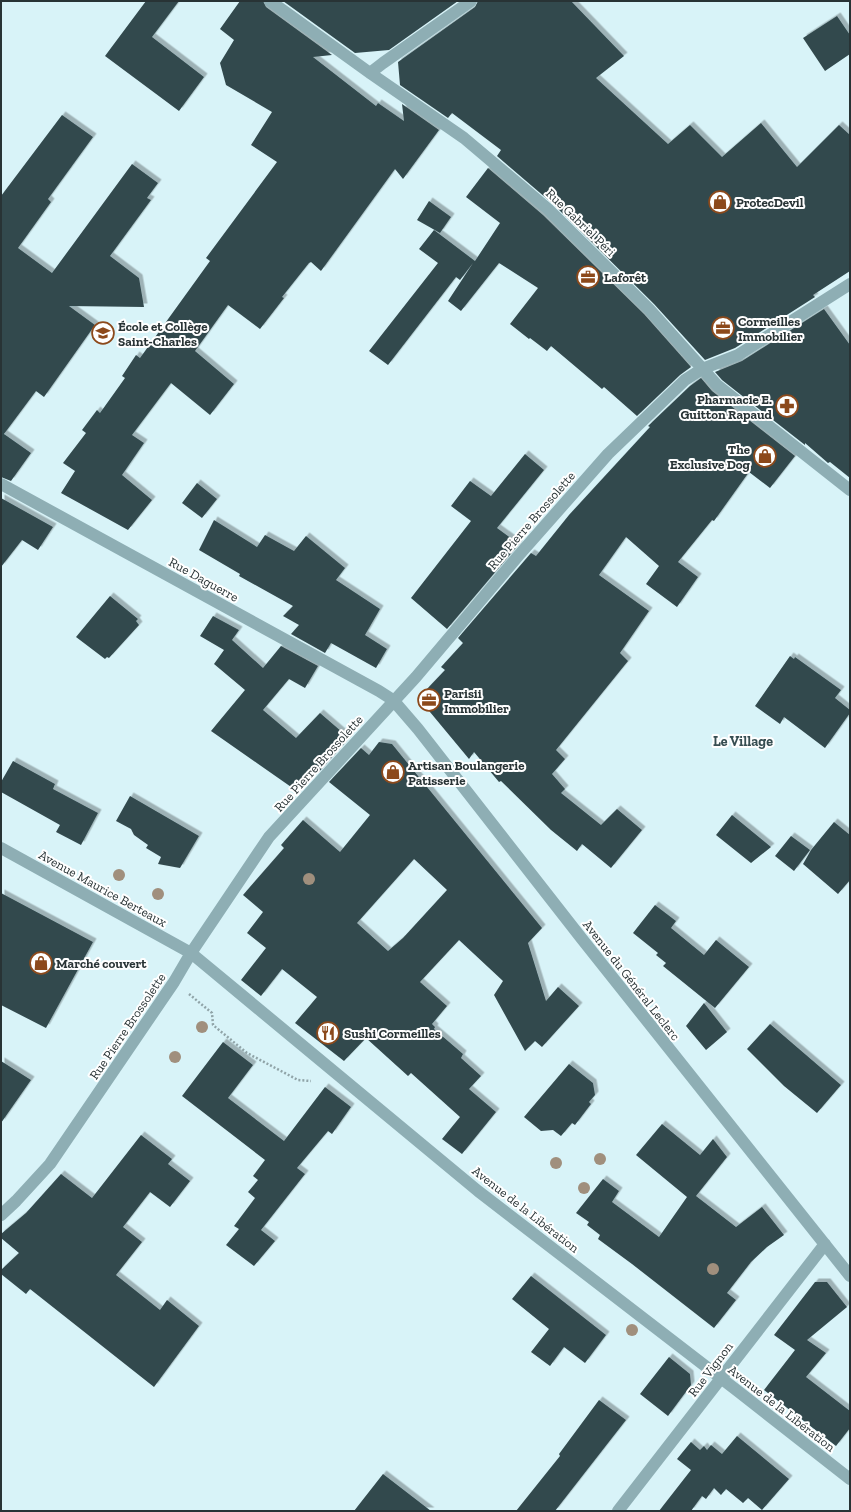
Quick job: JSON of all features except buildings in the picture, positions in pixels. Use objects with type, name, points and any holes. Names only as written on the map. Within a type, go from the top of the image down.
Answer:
[{"type":"street","name":"Rue Gabriel Péri","points":[[270,1],[464,138],[548,208],[649,309],[717,385],[850,490]]},
{"type":"street","points":[[370,73],[471,1]]},
{"type":"street","name":"Rue Pierre Brossolette","points":[[1,1215],[50,1164],[174,982],[191,953],[269,837],[364,735],[393,700],[416,677],[519,555],[608,454],[685,380],[702,369],[738,355],[850,284]]},
{"type":"street","name":"Rue Daguerre","points":[[1,484],[372,687],[393,700]]},
{"type":"street","name":"Avenue du Général Leclerc","points":[[393,700],[418,729],[582,939],[850,1276]]},
{"type":"street","name":"Avenue Maurice Berteaux","points":[[1,848],[191,953]]},
{"type":"street","name":"Avenue de la Libération","points":[[191,953],[478,1192],[850,1480]]},
{"type":"street","name":"Rue Vignon","points":[[618,1511],[825,1244]]},
{"type":"path","points":[[186,991],[212,1013],[213,1025],[247,1053],[298,1080],[314,1081]]},
{"type":"place","name":"ProtecDevil","points":[[720,202]]},
{"type":"place","name":"Laforêt","points":[[588,277]]},
{"type":"place","name":"Cormeilles Immobilier","points":[[723,328]]},
{"type":"place","name":"École et Collège Saint-Charles","points":[[103,333]]},
{"type":"place","name":"Pharmacie E. Guitton Rapaud","points":[[787,406]]},
{"type":"place","name":"The Exclusive Dog","points":[[765,456]]},
{"type":"place","name":"Parisii Immobilier","points":[[429,700]]},
{"type":"place","name":"Artisan Boulangerie Patisserie","points":[[393,772]]},
{"type":"place","name":"Marché couvert","points":[[41,963]]},
{"type":"place","name":"Sushi Cormeilles","points":[[328,1033]]},
{"type":"district","name":"Le Village","points":[[743,741]]}]
